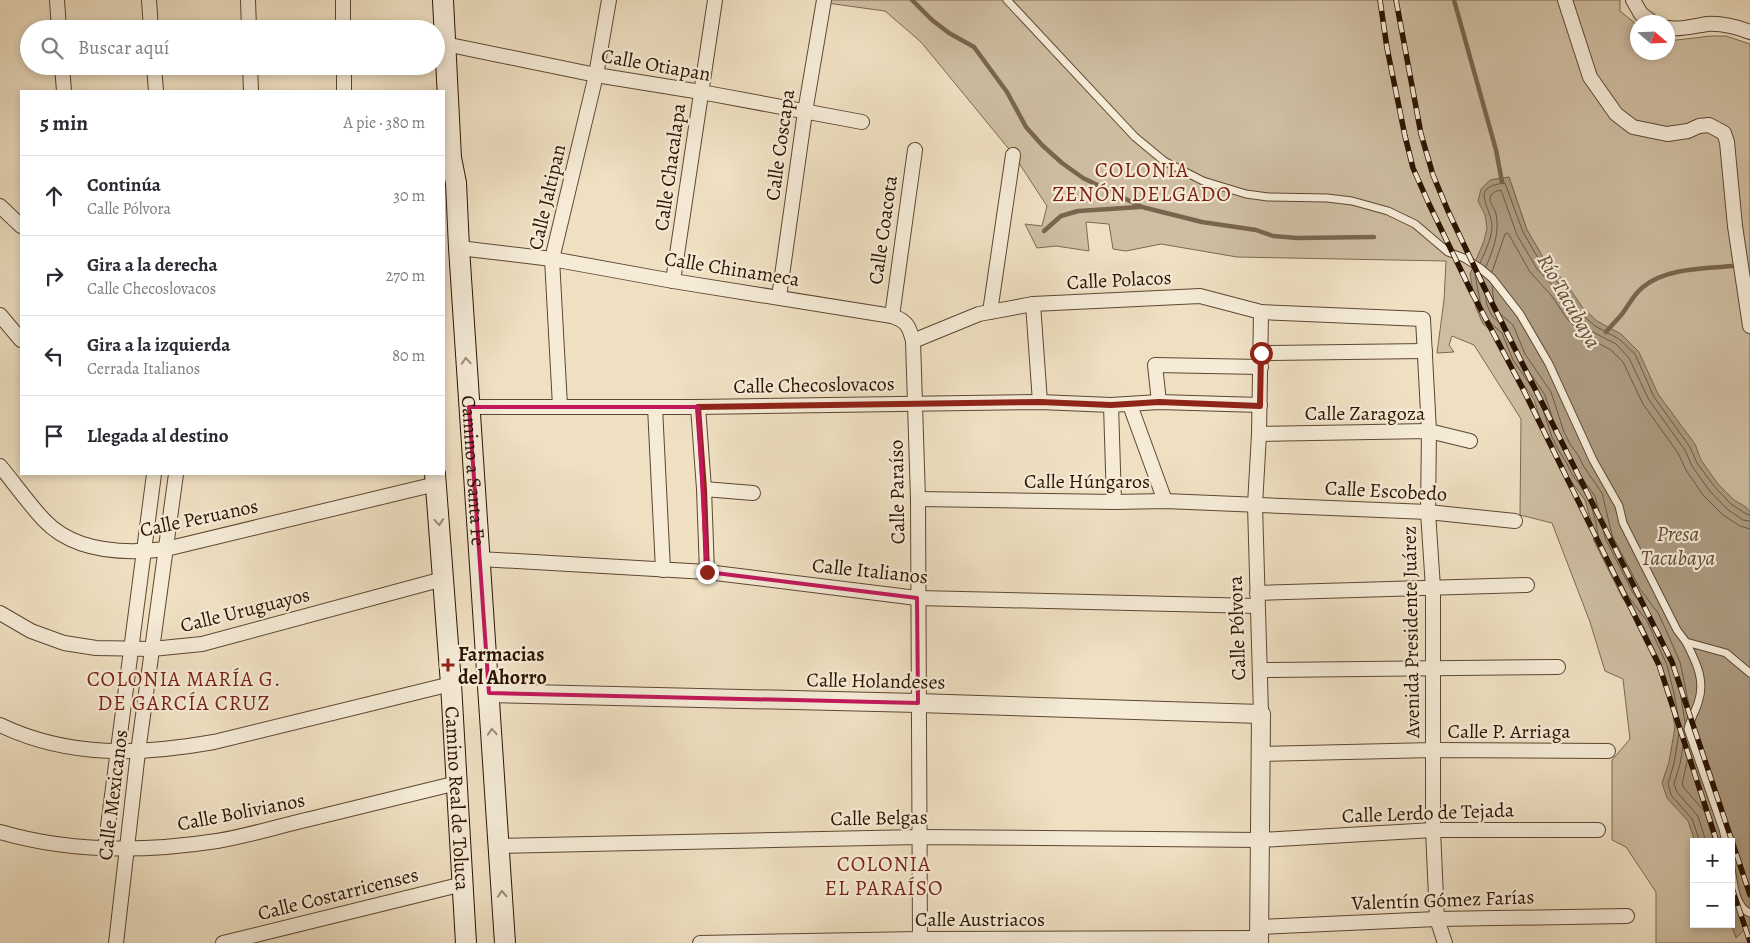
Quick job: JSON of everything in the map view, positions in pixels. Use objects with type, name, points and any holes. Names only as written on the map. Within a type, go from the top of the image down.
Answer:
[{"type":"main road","name":"Camino a Santa Fe","points":[[443,0],[444,20]]},
{"type":"main road","name":"Camino a Santa Fe","points":[[445,44],[449,174],[459,248],[505,943]]},
{"type":"main road","name":"Camino Real de Toluca","points":[[436,479],[451,684],[466,943]]},
{"type":"street","points":[[57,0],[58,20]]},
{"type":"street","points":[[149,0],[150,20]]},
{"type":"street","points":[[248,0],[249,20]]},
{"type":"street","points":[[343,0],[344,20]]},
{"type":"street","name":"Calle Jaltipan","points":[[560,406],[552,259],[596,75],[608,0]]},
{"type":"street","name":"Calle Chacalapa","points":[[673,281],[715,0]]},
{"type":"street","name":"Calle Coscapa","points":[[778,297],[805,112],[824,0]]},
{"type":"street","points":[[1565,0],[1590,77],[1616,114],[1633,127],[1667,134],[1709,125],[1724,133],[1728,142],[1735,226],[1750,326]]},
{"type":"street","points":[[1633,0],[1642,15]]},
{"type":"street","points":[[1675,28],[1709,24],[1736,27],[1750,32]]},
{"type":"street","name":"Calle Otiapan","points":[[445,44],[596,75],[701,92],[862,122]]},
{"type":"street","points":[[63,75],[64,90]]},
{"type":"street","points":[[155,75],[156,90]]},
{"type":"street","points":[[250,75],[251,90]]},
{"type":"street","points":[[344,75],[344,90]]},
{"type":"street","name":"Calle Coacota","points":[[892,316],[915,150]]},
{"type":"street","points":[[913,341],[984,313],[1013,154]]},
{"type":"street","points":[[0,206],[20,225]]},
{"type":"street","name":"Calle Chinameca","points":[[459,248],[552,259],[673,281],[892,316],[901,319],[910,327],[913,341]]},
{"type":"street","name":"Calle Polacos","points":[[984,313],[1033,304],[1200,296],[1261,312],[1423,319]]},
{"type":"street","points":[[1033,304],[1040,402]]},
{"type":"street","name":"Calle Pólvora","points":[[1259,936],[1261,670],[1255,505],[1260,406],[1261,312]]},
{"type":"street","points":[[0,315],[20,339]]},
{"type":"street","name":"Avenida Presidente Juárez","points":[[1423,319],[1429,431],[1428,512],[1433,588],[1433,830],[1437,919],[1445,943]]},
{"type":"street","name":"Calle Paraíso","points":[[913,341],[918,499],[920,941]]},
{"type":"street","points":[[1261,353],[1425,351]]},
{"type":"street","points":[[1159,402],[1155,365],[1261,367]]},
{"type":"street","name":"Calle Checoslovacos","points":[[469,407],[698,407],[1040,402],[1111,405],[1159,402],[1260,406]]},
{"type":"street","points":[[1111,405],[1114,502]]},
{"type":"street","points":[[1130,405],[1165,501]]},
{"type":"street","points":[[655,407],[663,570]]},
{"type":"street","points":[[698,407],[704,489],[707,572]]},
{"type":"street","name":"Calle Zaragoza","points":[[1259,434],[1429,431],[1470,441]]},
{"type":"street","name":"Calle Peruanos","points":[[0,466],[45,521],[62,535],[84,544],[108,550],[144,552],[166,549],[436,479]]},
{"type":"street","points":[[105,849],[154,475]]},
{"type":"street","name":"Calle Mexicanos","points":[[117,943],[138,752],[176,475]]},
{"type":"street","points":[[704,489],[753,493]]},
{"type":"street","name":"Calle Húngaros","points":[[918,499],[1165,501],[1255,505]]},
{"type":"street","name":"Calle Escobedo","points":[[1255,505],[1428,512],[1515,521]]},
{"type":"street","name":"Calle Italianos","points":[[480,559],[707,572],[917,598],[1257,600],[1433,588],[1527,585]]},
{"type":"street","name":"Calle Uruguayos","points":[[0,613],[31,631],[64,644],[96,648],[152,649],[202,644],[443,579]]},
{"type":"street","points":[[1261,670],[1558,667]]},
{"type":"street","points":[[0,725],[42,740],[80,748],[138,752],[214,742],[451,684]]},
{"type":"street","name":"Calle Holandeses","points":[[489,694],[918,703],[1261,714]]},
{"type":"street","name":"Calle P. Arriaga","points":[[1261,754],[1434,750],[1608,751]]},
{"type":"street","name":"Calle Bolivianos","points":[[0,832],[30,841],[65,846],[105,849],[168,847],[219,840],[457,783]]},
{"type":"street","name":"Calle Lerdo de Tejada","points":[[1260,840],[1433,830],[1598,830]]},
{"type":"street","name":"Calle Belgas","points":[[499,846],[919,837],[1260,840]]},
{"type":"street","name":"Calle Costarricenses","points":[[223,943],[463,884]]},
{"type":"street","name":"Valentín Gómez Farías","points":[[1259,936],[1437,919],[1627,916]]},
{"type":"street","name":"Calle Austriacos","points":[[700,943],[1259,936]]},
{"type":"lane","points":[[1007,0],[1135,137],[1164,162],[1202,181],[1246,194],[1268,197],[1327,198],[1352,201],[1388,211],[1416,224],[1448,252],[1464,258],[1492,278],[1520,314],[1550,364],[1593,460],[1619,506],[1623,523],[1677,630],[1686,642],[1700,669],[1699,701],[1688,730],[1725,838]]},
{"type":"lane","points":[[1686,642],[1715,648],[1726,653],[1750,673]]},
{"type":"lane","points":[[1734,883],[1742,909],[1750,913]]},
{"type":"highlighted area","points":[[469,407],[698,407],[707,572],[917,598],[918,703],[489,693]]},
{"type":"shaded area","points":[[827,0],[1620,0],[1620,11],[1630,19],[1630,60],[1675,60],[1675,40],[1726,36],[1750,44],[1750,943],[1656,943],[1656,892],[1626,847],[1612,840],[1612,760],[1630,739],[1623,679],[1605,671],[1590,622],[1552,523],[1520,515],[1521,419],[1474,345],[1452,336],[1449,345],[1454,352],[1437,353],[1444,300],[1446,261],[1237,257],[1161,244],[1126,251],[1113,249],[1109,224],[1086,222],[1089,251],[1056,246],[1037,248],[1025,224],[1042,226],[1047,206],[1013,154],[921,42],[885,11],[827,3]],"holes":[[[1509,177],[1527,230],[1540,252],[1491,180]]]},
{"type":"water","name":"Presa Tacubaya","points":[[1509,177],[1527,230],[1546,262],[1565,282],[1583,308],[1597,321],[1621,334],[1639,352],[1658,394],[1695,444],[1701,460],[1718,484],[1734,500],[1746,507],[1750,512],[1750,925],[1736,938],[1732,928],[1735,928],[1735,838],[1694,838],[1688,821],[1667,798],[1662,783],[1669,762],[1675,727],[1662,667],[1642,623],[1623,599],[1594,541],[1592,524],[1585,500],[1567,476],[1562,464],[1554,454],[1534,400],[1509,362],[1498,336],[1483,324],[1476,308],[1470,274],[1484,241],[1487,228],[1485,215],[1478,201],[1481,189],[1490,180]]},
{"type":"waterway","points":[[912,0],[932,20],[949,33],[974,47],[1007,92],[1026,127],[1062,163],[1083,178],[1142,207],[1202,222],[1256,230],[1273,236],[1297,238],[1374,237]]},
{"type":"waterway","name":"Río Tacubaya","points":[[1454,0],[1496,150],[1502,182]]},
{"type":"waterway","points":[[1044,231],[1061,216],[1078,211],[1140,207]]},
{"type":"waterway","points":[[1606,332],[1622,314],[1636,293],[1652,281],[1685,270],[1732,266]]},
{"type":"railway","points":[[1380,0],[1387,48],[1413,168],[1471,291],[1524,391],[1659,665],[1716,838]]},
{"type":"railway","points":[[1396,0],[1421,134],[1433,175],[1484,287],[1672,662],[1750,895]]},
{"type":"railway","points":[[1735,897],[1750,942]]},
{"type":"place","name":"Farmacias del Ahorro","points":[[448,665]]},
{"type":"district","name":"COLONIA ZENÓN DELGADO","points":[[1142,182]]},
{"type":"district","name":"COLONIA MARÍA G. DE GARCÍA CRUZ","points":[[184,691]]},
{"type":"district","name":"COLONIA EL PARAÍSO","points":[[884,876]]},
{"type":"route","points":[[707,572],[704,489],[698,407],[1040,402],[1130,405],[1159,402],[1260,406],[1261,353]]}]
